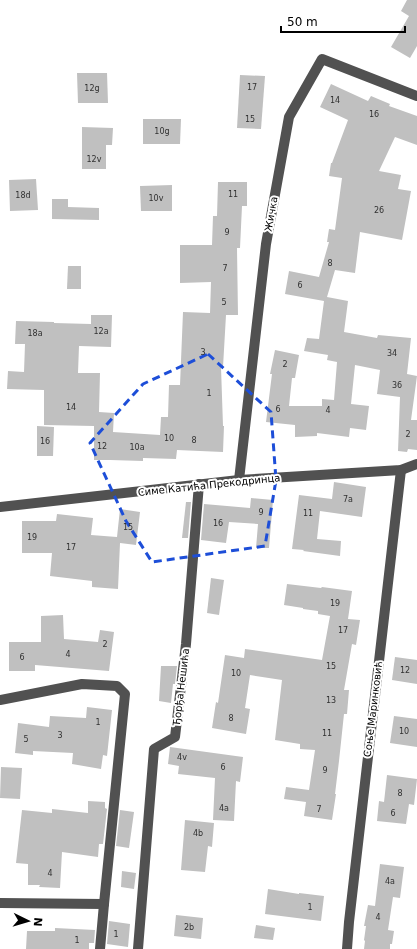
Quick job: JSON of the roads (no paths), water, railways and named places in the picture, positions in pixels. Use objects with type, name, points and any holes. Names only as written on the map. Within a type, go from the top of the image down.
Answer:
[{"type":"street","name":"Жичка","points":[[238,480],[266,244],[289,117],[322,58],[417,96]]},
{"type":"street","name":"Симе Катића Прекодринца","points":[[0,507],[238,480],[401,470],[417,464]]},
{"type":"street","name":"Соње Маринковић","points":[[347,949],[401,470]]},
{"type":"street","name":"Ђорђа Нешића","points":[[138,949],[154,749],[175,737],[186,644],[199,484]]},
{"type":"street","points":[[0,700],[82,684],[117,686],[125,694],[100,949]]},
{"type":"street","points":[[0,903],[104,904]]}]
